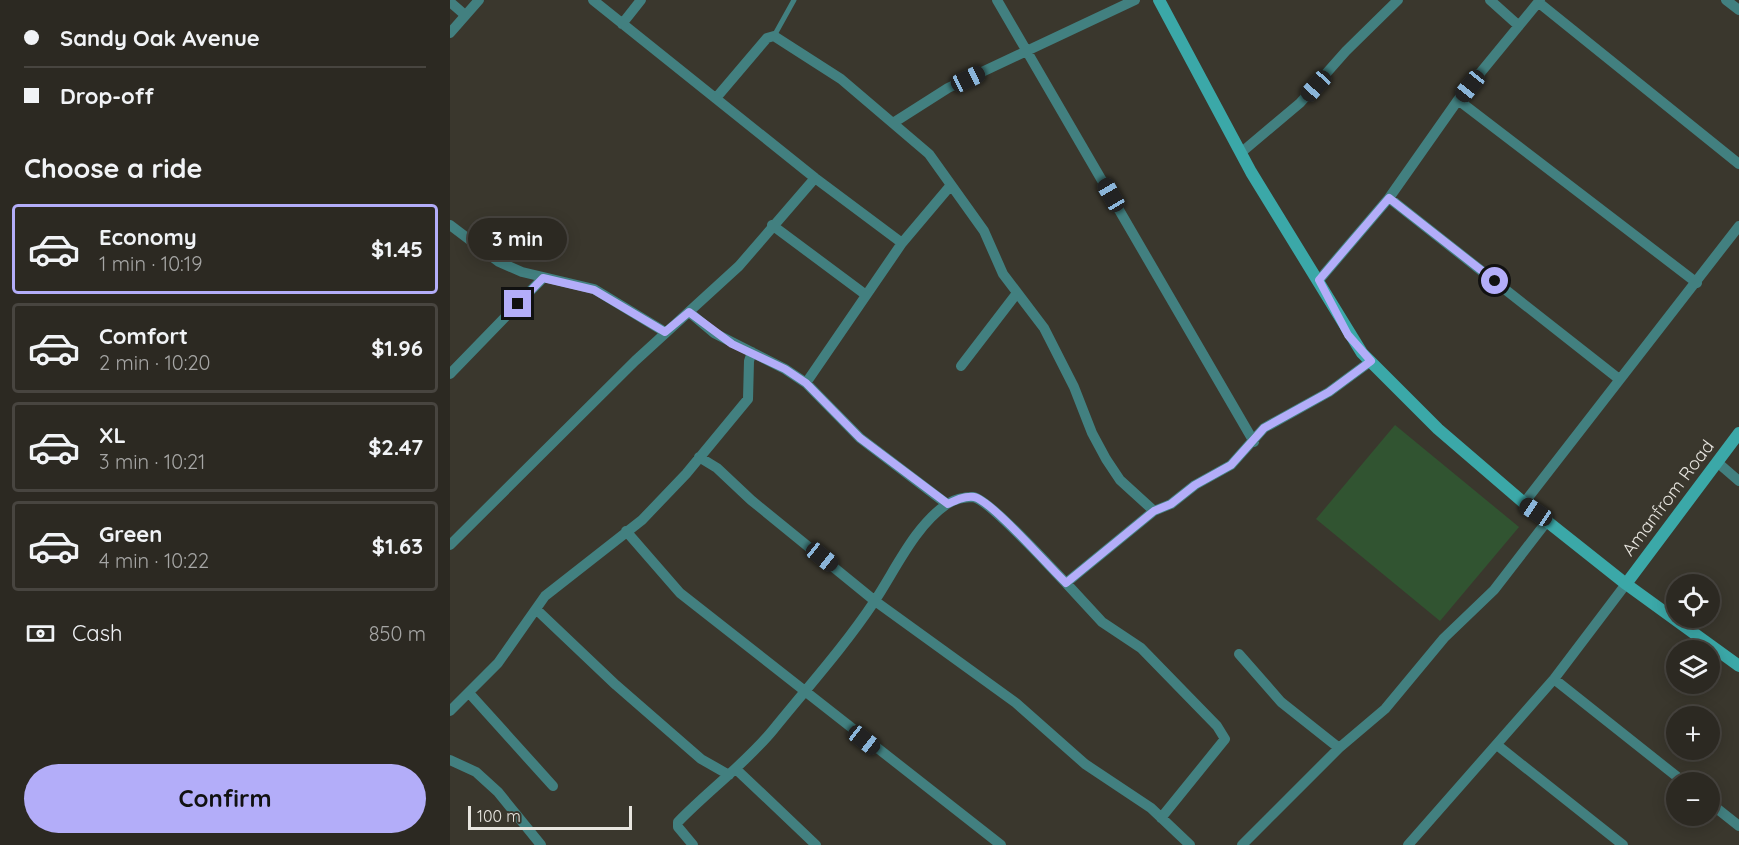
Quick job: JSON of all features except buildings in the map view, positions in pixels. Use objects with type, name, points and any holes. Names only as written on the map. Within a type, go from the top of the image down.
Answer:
[{"type":"street","points":[[450,33],[479,0]]},
{"type":"street","points":[[593,0],[815,178],[902,243]]},
{"type":"street","points":[[622,24],[641,0]]},
{"type":"street","points":[[997,0],[1254,442]]},
{"type":"street","points":[[893,123],[948,88],[1135,0]]},
{"type":"street","points":[[1159,0],[1243,152],[1251,171],[1319,280],[1348,335],[1438,429],[1524,503],[1626,584],[1739,666]]},
{"type":"street","points":[[1243,152],[1300,103],[1346,51],[1398,0]]},
{"type":"street","points":[[1490,0],[1519,26]]},
{"type":"street","points":[[1726,0],[1739,10]]},
{"type":"street","points":[[1319,280],[1389,198],[1458,100],[1539,1],[1739,164]]},
{"type":"street","points":[[450,2],[465,15]]},
{"type":"street","points":[[716,98],[767,38],[774,36],[841,79],[929,154],[984,231],[1003,274],[1044,328],[1074,387],[1092,433],[1106,459],[1120,480],[1154,511]]},
{"type":"street","points":[[1458,100],[1697,283]]},
{"type":"street","points":[[450,545],[665,332],[739,266],[772,225],[815,178]]},
{"type":"street","points":[[806,383],[902,243],[951,185]]},
{"type":"street","points":[[1389,198],[1619,379]]},
{"type":"street","points":[[450,225],[499,262],[543,278],[594,290],[665,332]]},
{"type":"street","points":[[772,225],[866,295]]},
{"type":"street","points":[[1524,503],[1739,226]]},
{"type":"street","points":[[450,374],[543,278]]},
{"type":"street","points":[[961,366],[1017,293]]},
{"type":"street","points":[[689,312],[714,333],[806,383],[860,438],[948,504]]},
{"type":"street","points":[[450,711],[470,694],[518,639],[545,596],[654,509],[748,399],[752,352]]},
{"type":"street","points":[[1066,583],[1154,511],[1171,504],[1195,485],[1231,465],[1254,442],[1264,428],[1329,392],[1371,361]]},
{"type":"street","name":"Amanfrom Road","points":[[1626,584],[1739,433]]},
{"type":"street","points":[[699,457],[717,468],[751,500],[875,601],[1016,703],[1085,764],[1161,818],[1191,845]]},
{"type":"street","points":[[1717,462],[1739,481]]},
{"type":"street","points":[[693,845],[678,827],[678,822],[733,772],[771,732],[875,601],[908,548],[948,504],[960,498],[976,497],[996,510],[1102,622],[1141,648],[1217,726],[1225,740],[1161,818]]},
{"type":"street","points":[[1242,845],[1339,748],[1385,709],[1444,638],[1494,590],[1548,520]]},
{"type":"street","points":[[626,531],[680,593],[1000,845]]},
{"type":"street","points":[[1408,845],[1554,679],[1626,584]]},
{"type":"street","points":[[536,609],[616,685],[701,759],[733,772],[816,845]]},
{"type":"street","points":[[1239,654],[1281,702],[1339,748]]},
{"type":"street","points":[[1554,679],[1671,772]]},
{"type":"street","points":[[470,694],[553,786]]},
{"type":"street","points":[[1497,745],[1623,845]]},
{"type":"street","points":[[450,759],[476,772],[504,800],[541,845]]},
{"type":"street","points":[[1720,811],[1739,826]]},
{"type":"lane","points":[[774,36],[794,0]]},
{"type":"green space","points":[[1395,425],[1519,527],[1440,621],[1316,519]]},
{"type":"route","points":[[518,304],[543,278],[594,290],[665,332],[689,312],[714,333],[732,344],[785,369],[806,383],[860,438],[948,504],[960,498],[976,497],[996,510],[1033,552],[1066,583],[1154,511],[1171,504],[1195,485],[1231,465],[1254,442],[1264,428],[1329,392],[1371,361],[1348,335],[1319,280],[1389,198],[1495,281]]}]
